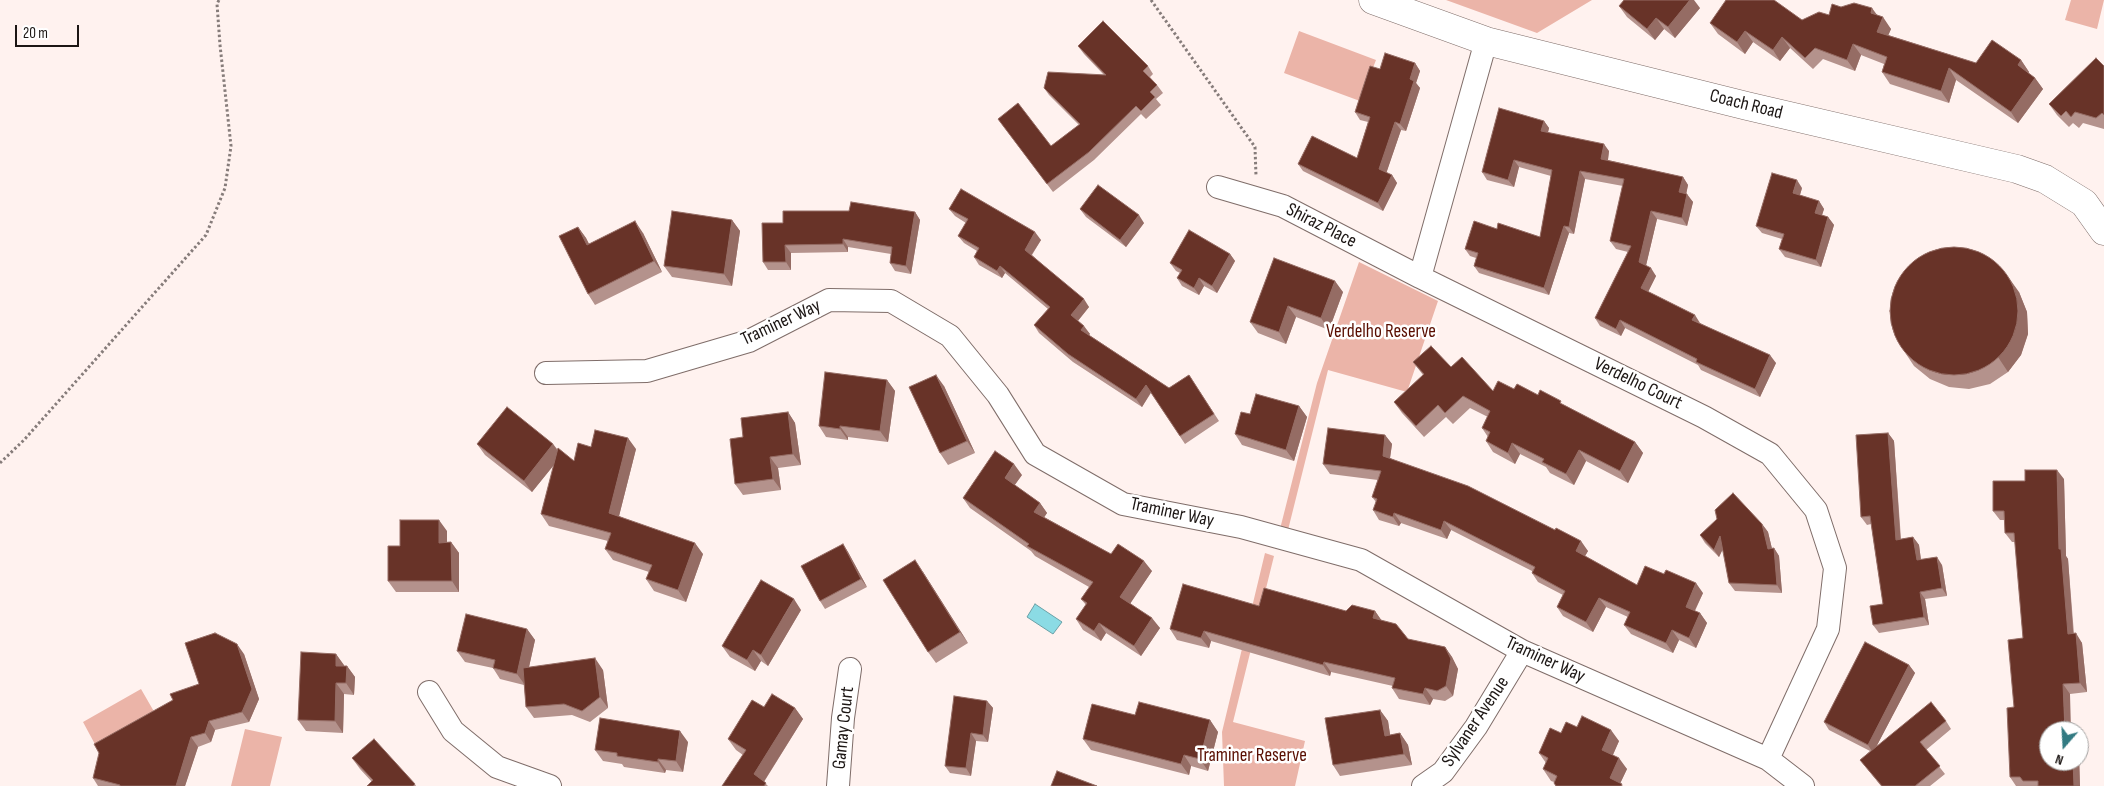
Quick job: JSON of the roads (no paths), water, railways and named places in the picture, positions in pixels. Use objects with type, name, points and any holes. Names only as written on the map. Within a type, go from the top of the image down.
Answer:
[{"type":"street","name":"Coach Road","points":[[1373,0],[1486,41],[1747,106],[2017,169],[2045,179],[2077,198],[2084,203],[2104,231]]},
{"type":"street","points":[[1420,277],[1486,41]]},
{"type":"street","name":"Shiraz Place","points":[[1218,187],[1282,206],[1420,277]]},
{"type":"street","name":"Verdelho Court","points":[[1420,277],[1704,417],[1770,454],[1816,510],[1835,568],[1828,629],[1768,759]]},
{"type":"street","name":"Traminer Way","points":[[546,373],[647,371],[749,341],[828,300],[891,302],[950,336],[998,395],[1035,454],[1124,504],[1241,527],[1361,560],[1522,651],[1768,759],[1803,786]]},
{"type":"street","name":"Sylvaner Avenue","points":[[1423,786],[1443,772],[1476,726],[1522,651]]},
{"type":"street","name":"Gamay Court","points":[[838,786],[842,718],[850,670]]},
{"type":"street","points":[[429,692],[453,730],[497,767],[550,786]]},
{"type":"water","points":[[1035,604],[1062,622],[1053,634],[1027,617]]},
{"type":"park label","name":"Verdelho Reserve","points":[[1381,332]]},
{"type":"park label","name":"Traminer Reserve","points":[[1252,756]]}]
